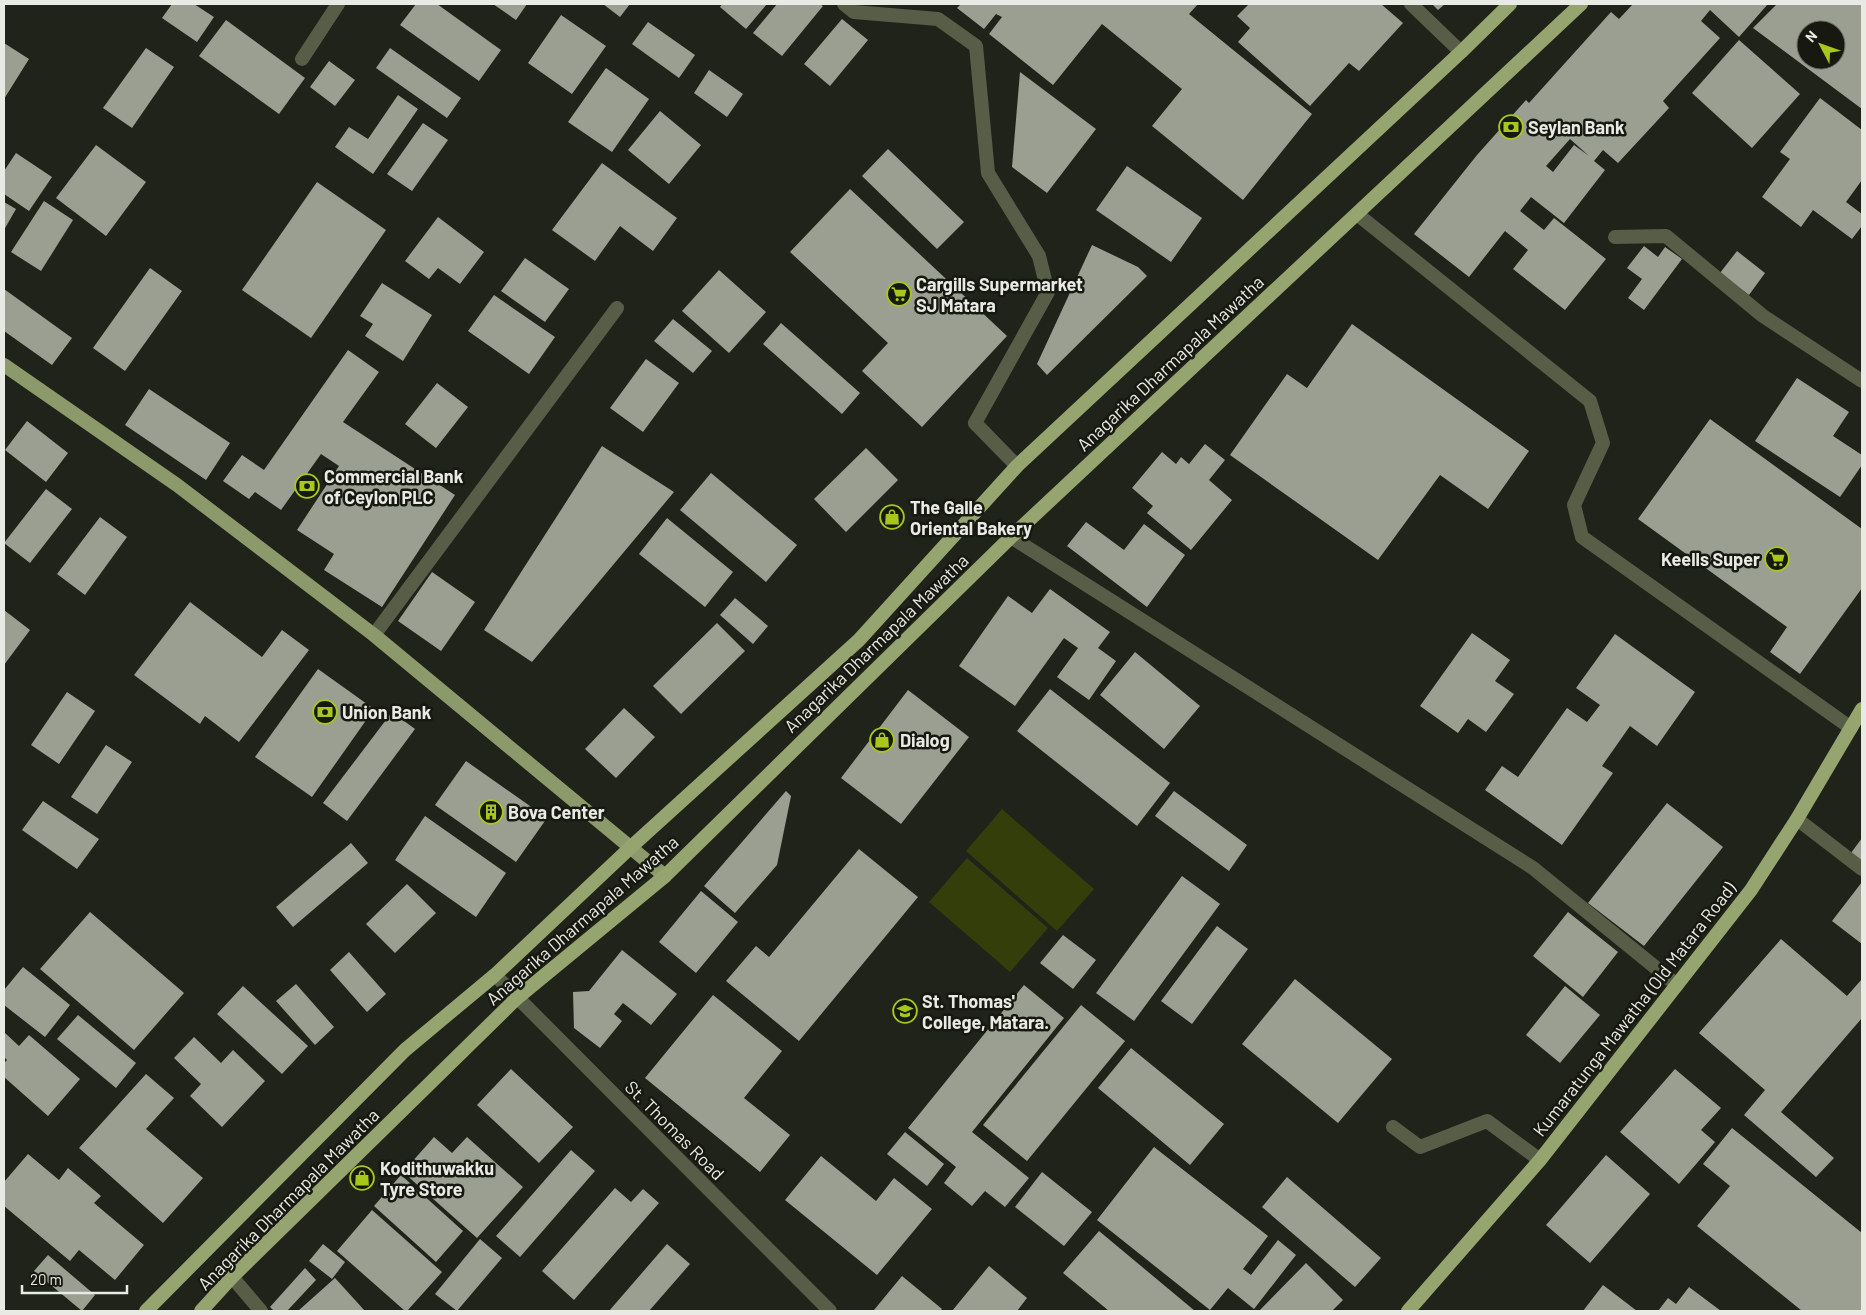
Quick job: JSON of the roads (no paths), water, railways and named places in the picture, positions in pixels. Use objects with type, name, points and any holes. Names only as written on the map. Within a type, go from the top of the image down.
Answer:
[{"type":"highway","name":"Anagarika Dharmapala Mawatha","points":[[146,1311],[405,1050],[495,975],[631,847],[859,640],[1017,466],[1461,52],[1510,4]]},
{"type":"highway","name":"Anagarika Dharmapala Mawatha","points":[[201,1311],[232,1277],[518,998],[665,876],[1011,537],[1581,4]]},
{"type":"highway","name":"Kumaratunga Mawatha (Old Matara Road)","points":[[1408,1311],[1540,1160],[1751,890],[1797,819],[1862,709]]},
{"type":"main road","points":[[4,365],[177,485],[374,636],[665,876]]},
{"type":"street","points":[[302,59],[338,4]]},
{"type":"street","points":[[844,4],[854,12],[938,19],[976,46],[988,173],[1038,256],[1048,292],[975,423],[1017,466]]},
{"type":"street","points":[[1411,4],[1461,52]]},
{"type":"street","points":[[1357,214],[1590,401],[1603,443],[1574,505],[1582,537],[1851,728]]},
{"type":"street","points":[[1615,237],[1666,236],[1763,316],[1862,381]]},
{"type":"street","points":[[374,636],[617,308]]},
{"type":"street","points":[[1011,537],[1533,868],[1677,984]]},
{"type":"street","points":[[1797,819],[1862,868]]},
{"type":"street","name":"St. Thomas Road","points":[[495,975],[830,1311]]},
{"type":"street","points":[[1393,1127],[1420,1147],[1487,1121],[1540,1160]]},
{"type":"street","points":[[232,1277],[261,1311]]},
{"type":"place","name":"Seylan Bank","points":[[1511,127]]},
{"type":"place","name":"Cargills Supermarket SJ Matara","points":[[899,294]]},
{"type":"place","name":"Commercial Bank of Ceylon PLC","points":[[307,486]]},
{"type":"place","name":"The Galle Oriental Bakery","points":[[892,517]]},
{"type":"place","name":"Keells Super","points":[[1777,559]]},
{"type":"place","name":"Union Bank","points":[[325,712]]},
{"type":"place","name":"Dialog","points":[[882,740]]},
{"type":"place","name":"Bova Center","points":[[491,812]]},
{"type":"place","name":"St. Thomas' College, Matara.","points":[[905,1011]]},
{"type":"place","name":"Kodithuwakku Tyre Store","points":[[362,1178]]}]
